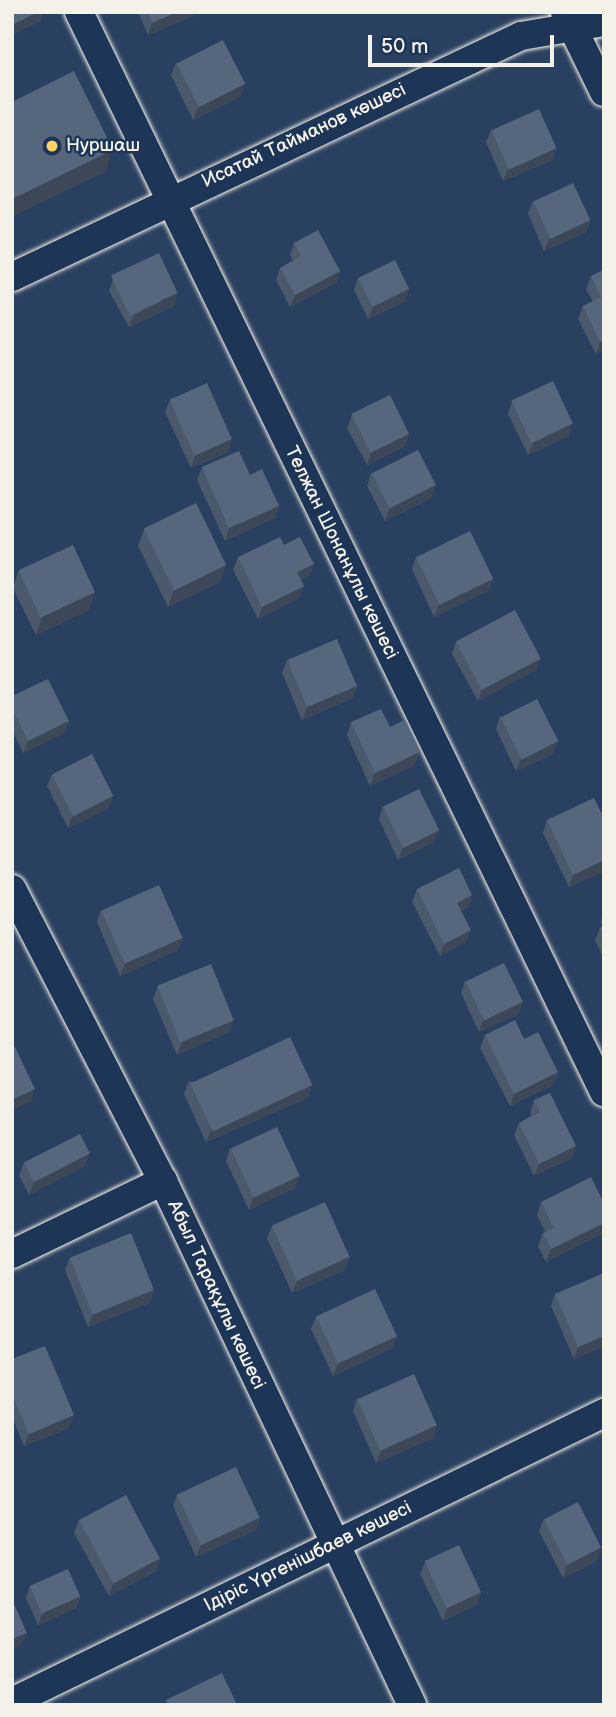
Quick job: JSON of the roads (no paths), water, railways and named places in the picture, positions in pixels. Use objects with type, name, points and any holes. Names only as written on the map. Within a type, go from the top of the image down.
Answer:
[{"type":"street","name":"Телжан Шонанұлы көшесі","points":[[79,12],[604,1092]]},
{"type":"street","name":"Исатай Тайманов көшесі","points":[[12,277],[168,199],[521,36],[568,19],[604,22]]},
{"type":"street","points":[[568,19],[604,92]]},
{"type":"street","name":"Абыл Тарақұлы көшесі","points":[[12,888],[163,1181],[333,1544],[412,1705]]},
{"type":"street","points":[[12,1254],[163,1181]]},
{"type":"street","name":"Ідіріс Үргенішбаев көшесі","points":[[12,1702],[604,1413]]},
{"type":"place","name":"Нуршаш","points":[[52,146]]}]
